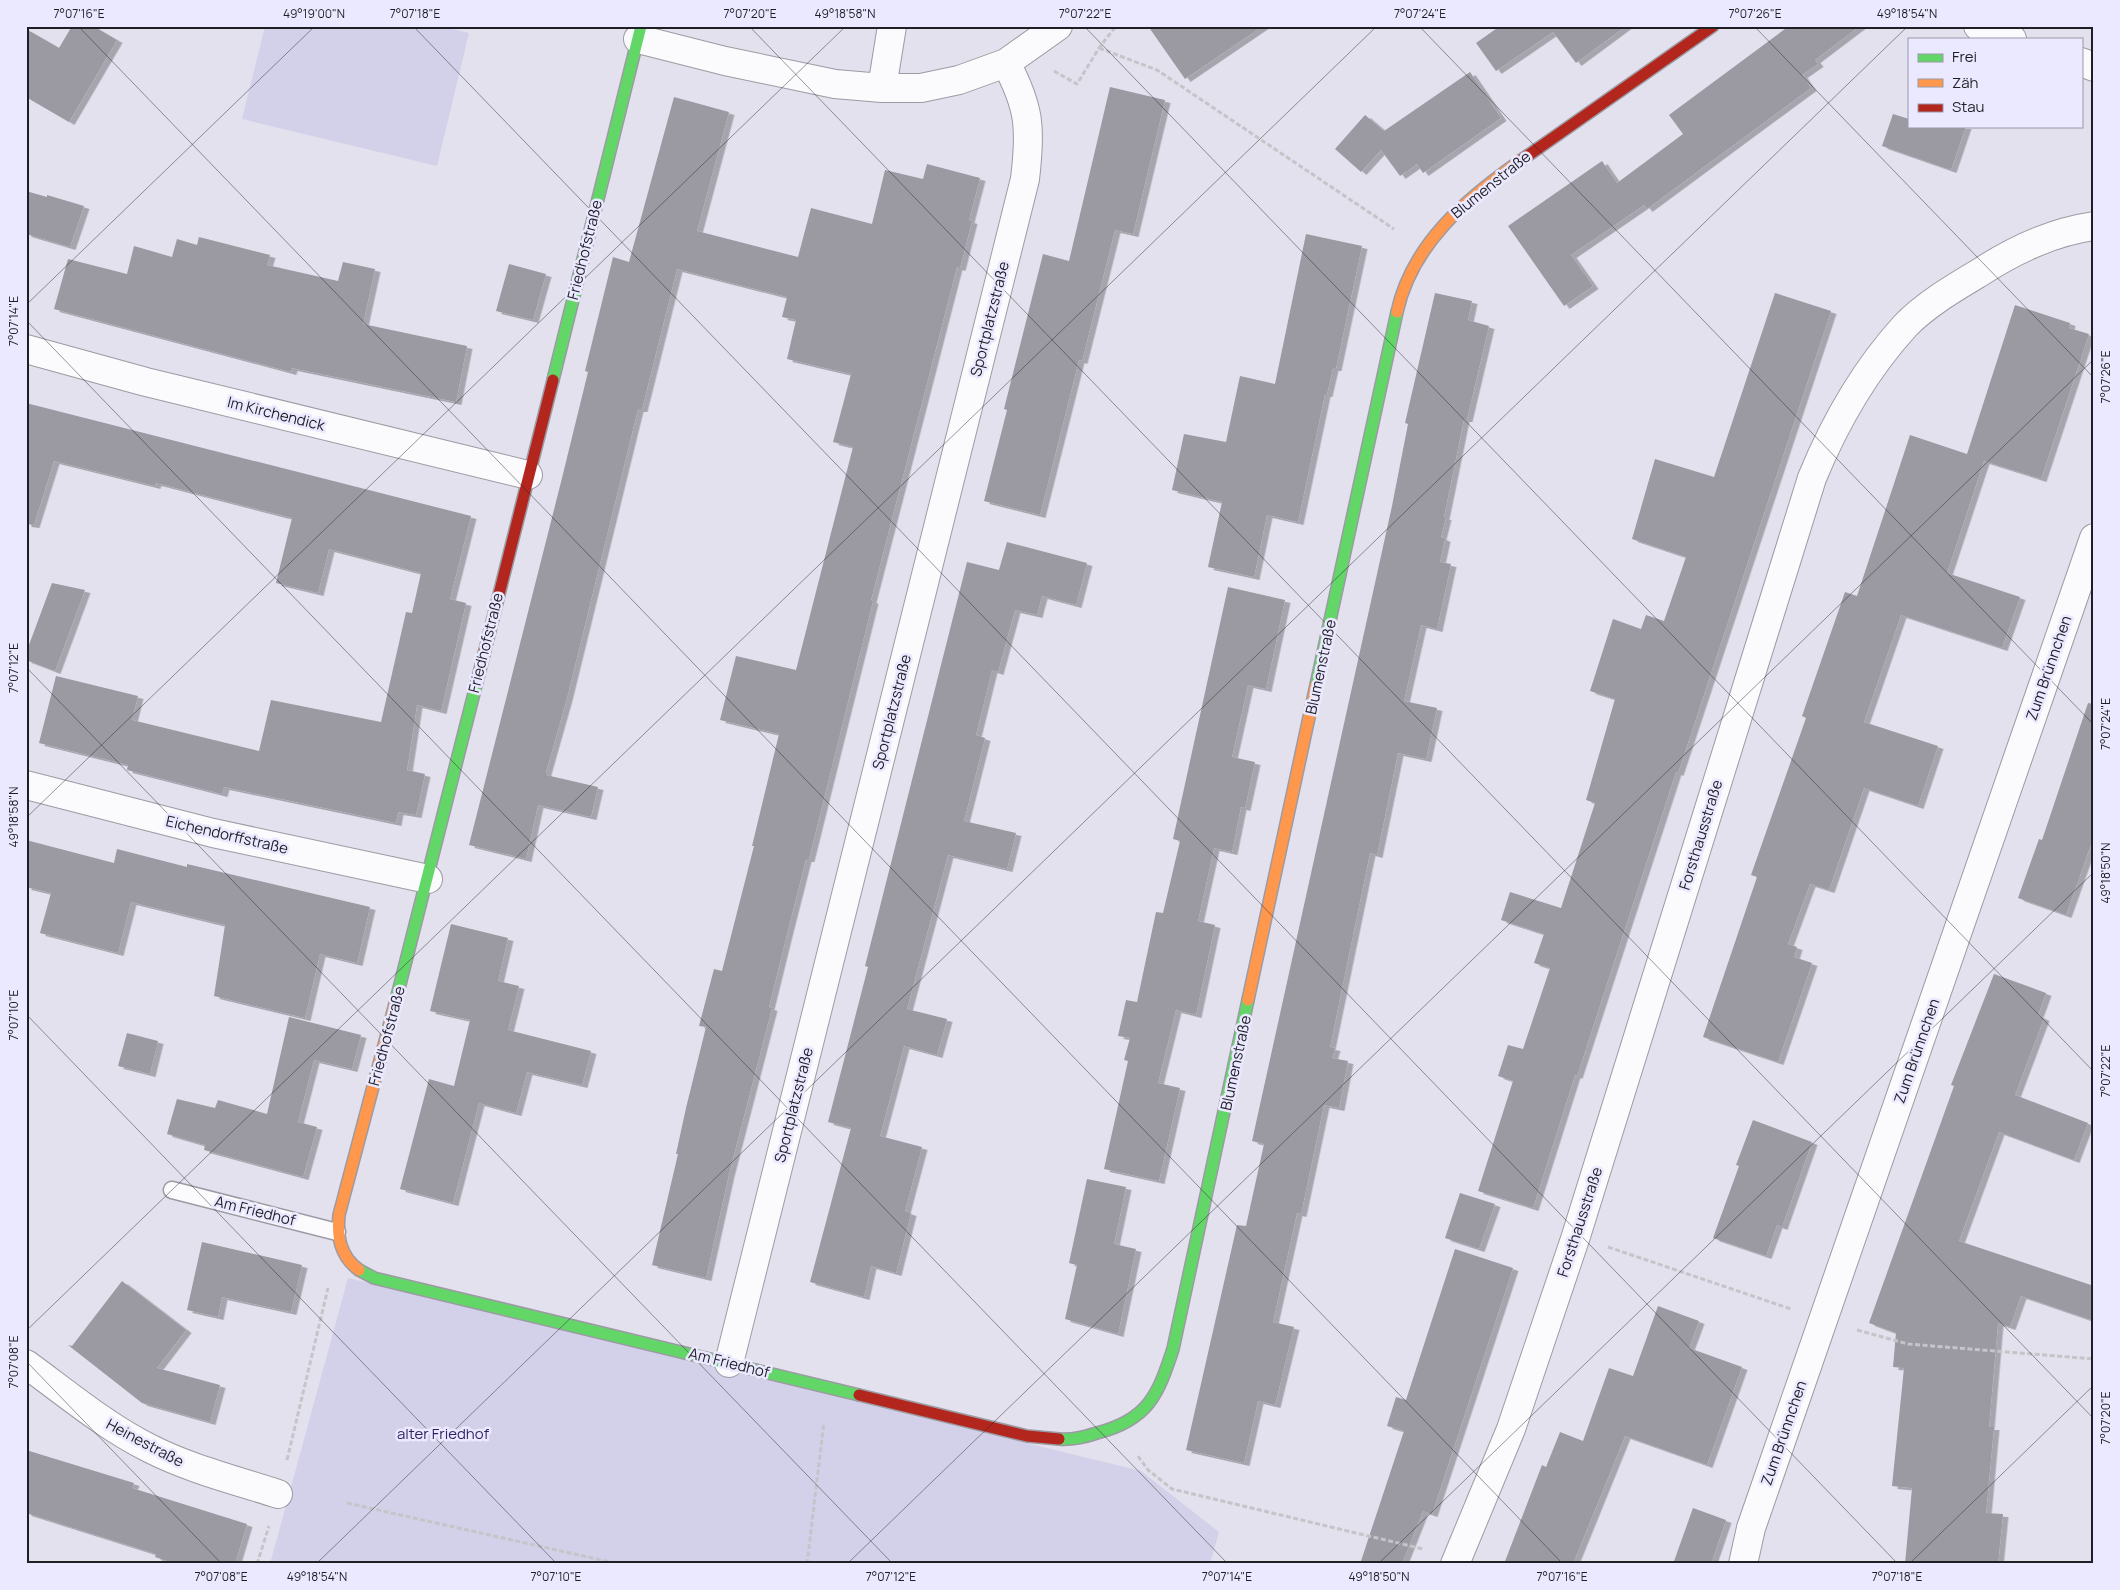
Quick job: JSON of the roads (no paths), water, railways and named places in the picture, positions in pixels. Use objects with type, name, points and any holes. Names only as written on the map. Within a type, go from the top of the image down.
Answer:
[{"type":"street","points":[[882,88],[892,26]]},
{"type":"street","points":[[640,33],[725,61],[835,84],[882,88],[920,88],[959,80],[1015,58],[1058,26]]},
{"type":"street","name":"Blumenstraße","points":[[1118,1428],[1140,1414],[1160,1388],[1173,1349],[1398,307],[1408,278],[1424,249],[1449,218],[1489,183],[1713,26]]},
{"type":"street","points":[[1978,26],[2009,38]]},
{"type":"street","name":"Friedhofstraße","points":[[347,1259],[340,1245],[337,1232],[339,1215],[428,879],[640,33]]},
{"type":"street","name":"Sportplatzstraße","points":[[729,1363],[1025,179],[1030,139],[1027,114],[1020,89],[1015,58]]},
{"type":"street","points":[[2082,62],[2094,67]]},
{"type":"street","name":"Forsthausstraße","points":[[1456,1561],[1511,1429],[1576,1236],[1812,478],[1831,433],[1859,384],[1906,325],[1951,290],[2012,251],[2076,228],[2094,226]]},
{"type":"street","name":"Im Kirchendick","points":[[26,349],[146,382],[528,475]]},
{"type":"street","name":"Zum Brünnchen","points":[[1743,1564],[1751,1528],[2094,538]]},
{"type":"street","name":"Eichendorffstraße","points":[[26,785],[213,833],[428,879]]},
{"type":"street","name":"Am Friedhof","points":[[347,1259],[359,1271],[374,1278],[1027,1436],[1072,1440],[1118,1428]]},
{"type":"street","name":"Heinestraße","points":[[26,1364],[100,1418],[148,1448],[188,1466],[278,1494]]},
{"type":"lane","name":"Am Friedhof","points":[[172,1190],[337,1232]]},
{"type":"park label","name":"alter Friedhof","points":[[443,1434]]}]
